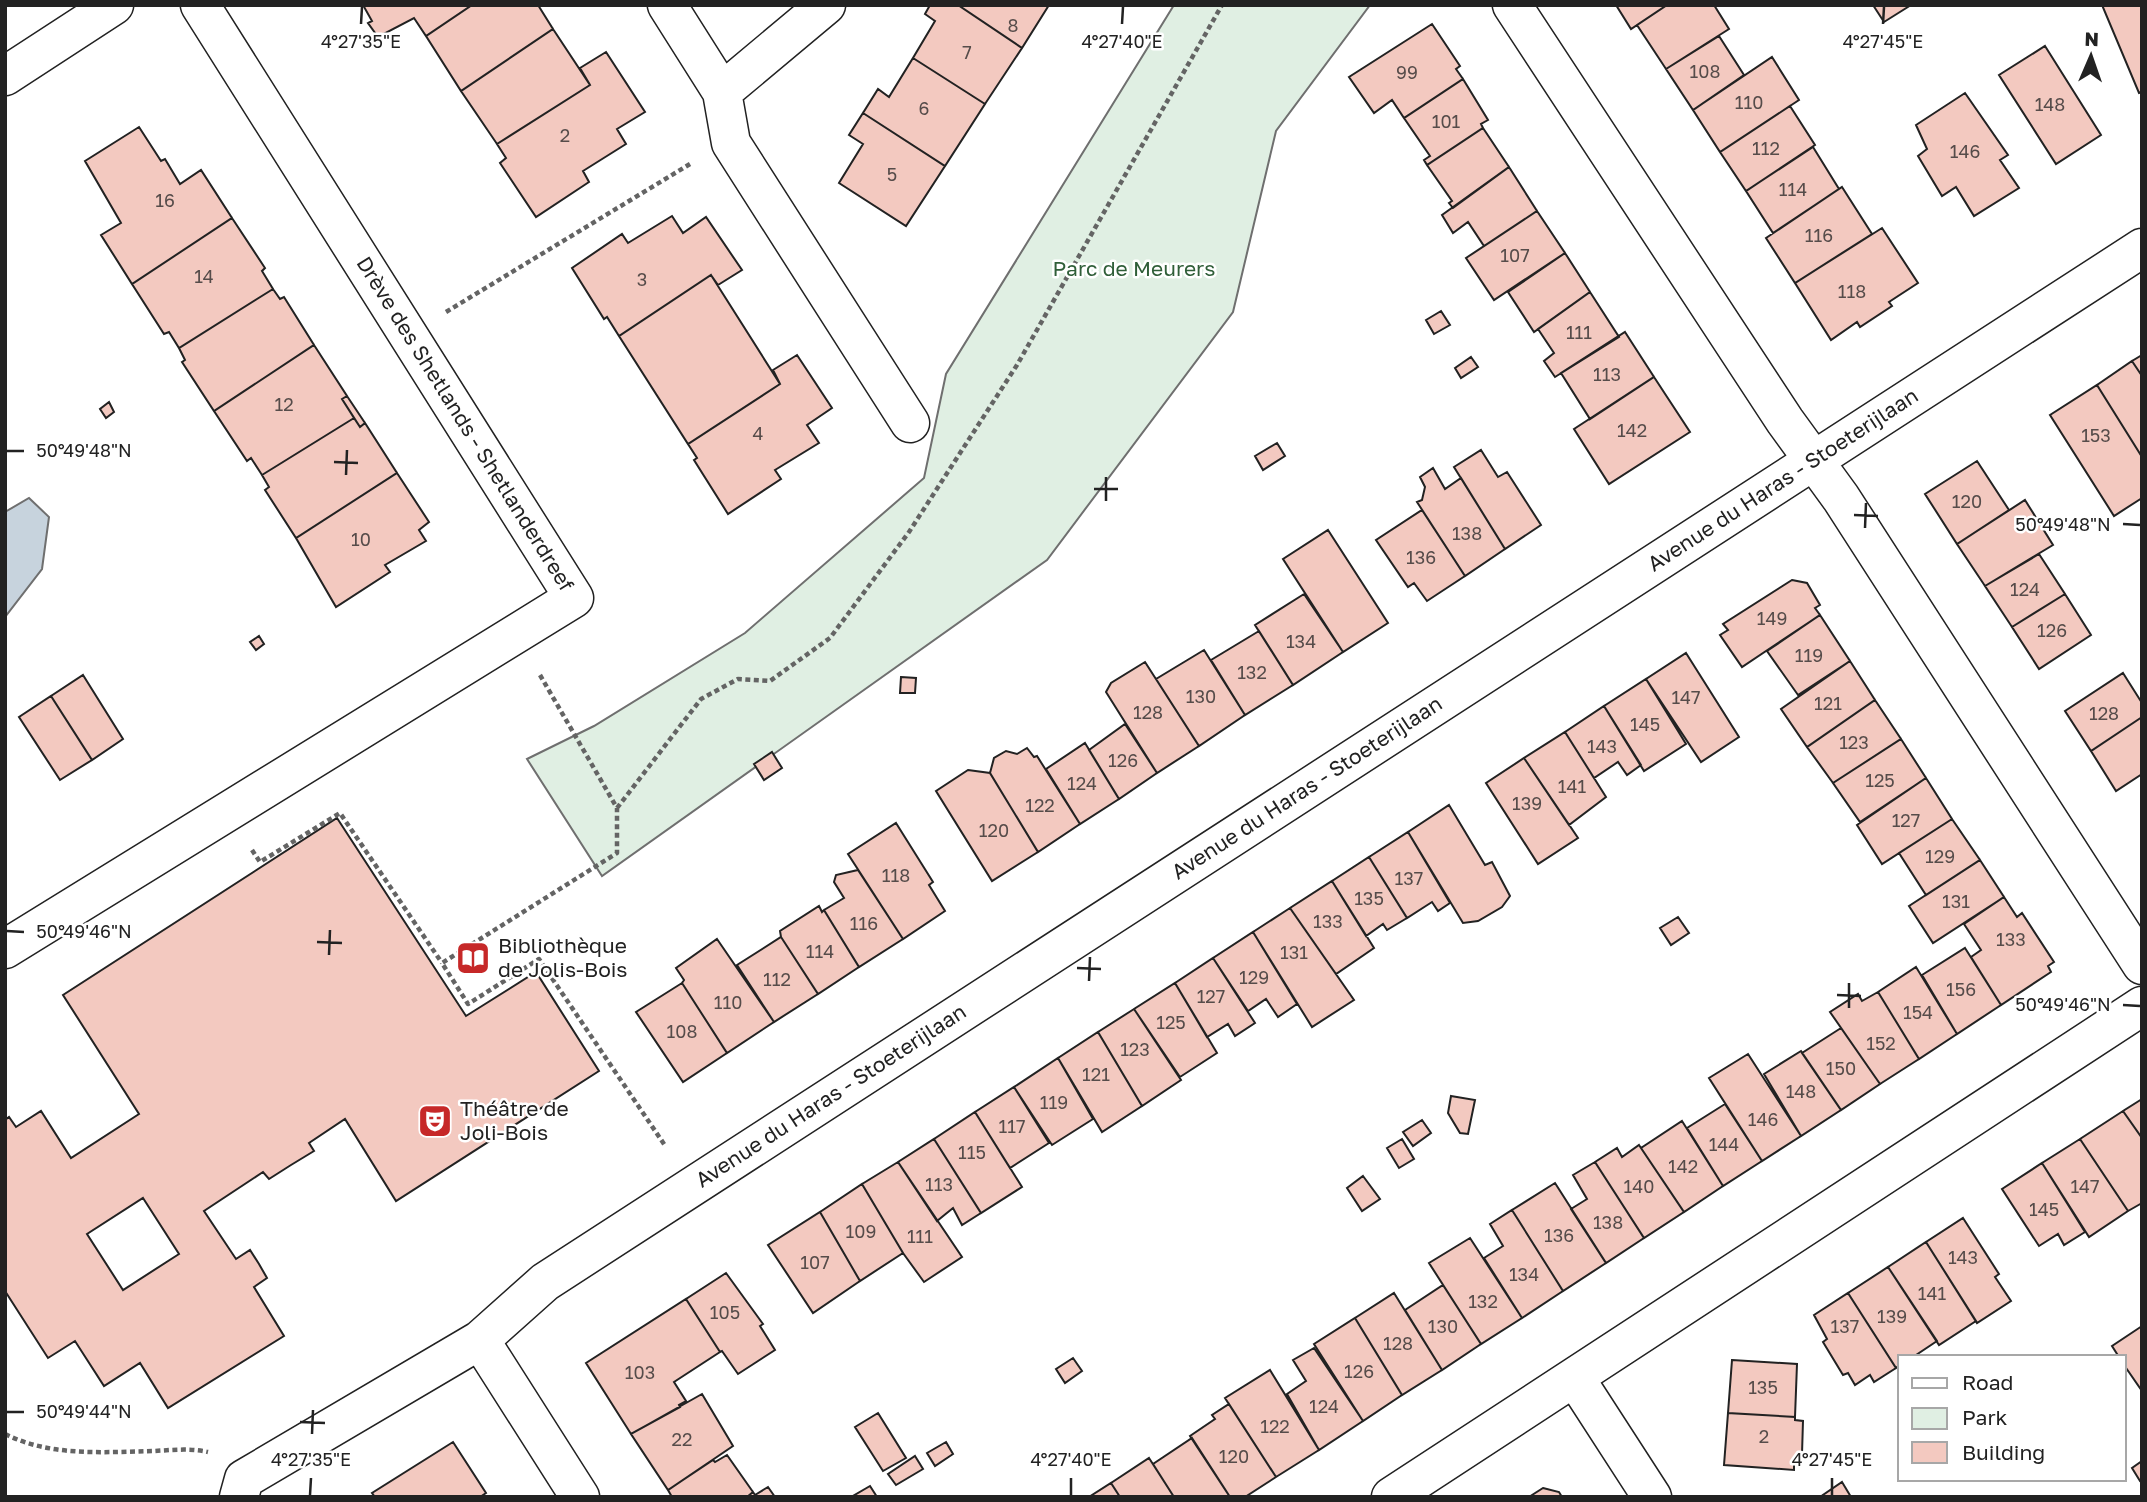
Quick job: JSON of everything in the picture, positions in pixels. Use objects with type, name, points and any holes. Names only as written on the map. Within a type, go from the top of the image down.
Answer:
[{"type":"street","points":[[5,76],[114,5]]},
{"type":"street","name":"Drève des Shetlands - Shetlanderdreef","points":[[5,949],[574,598],[200,5]]},
{"type":"street","points":[[667,5],[722,92],[731,143],[910,423]]},
{"type":"street","points":[[722,92],[826,5]]},
{"type":"street","points":[[1512,5],[2142,965]]},
{"type":"street","name":"Avenue du Haras - Stoeterijlaan","points":[[242,1488],[480,1340],[545,1282],[692,1186],[2142,248]]},
{"type":"street","points":[[1391,1497],[2142,1006]]},
{"type":"street","points":[[480,1340],[580,1497]]},
{"type":"street","points":[[1576,1378],[1652,1497]]},
{"type":"path","points":[[617,808],[701,699],[738,679],[770,681],[830,638],[901,543],[1017,365],[1222,5]]},
{"type":"path","points":[[410,335],[679,170]]},
{"type":"path","points":[[442,963],[617,853],[617,808],[516,634]]},
{"type":"path","points":[[228,812],[260,863],[340,813],[468,1004],[539,959],[692,1186]]},
{"type":"path","points":[[5,1434],[22,1442],[82,1453],[199,1450],[215,1454],[242,1488]]},
{"type":"green space","name":"Parc de Meurers","points":[[1174,5],[1370,5],[1276,131],[1233,312],[1047,560],[602,876],[527,759],[594,726],[745,633],[924,478],[946,374]]},
{"type":"shaded area","points":[[29,498],[49,517],[42,569],[5,617],[5,512]]},
{"type":"building","points":[[363,5],[472,5],[426,36],[414,18],[378,37],[368,23],[372,21]]},
{"type":"building","points":[[472,5],[538,5],[553,29],[461,91],[426,36]]},
{"type":"building","points":[[930,5],[958,5],[1022,48],[985,104],[913,58],[935,21],[925,14]]},
{"type":"building","points":[[958,5],[1049,5],[1022,48]]},
{"type":"building","points":[[1616,5],[1667,5],[1631,29]]},
{"type":"building","points":[[1667,5],[1714,5],[1729,29],[1666,69],[1637,25]]},
{"type":"building","points":[[1873,5],[1911,5],[1884,22]]},
{"type":"building","points":[[2102,5],[2142,5],[2142,92],[2139,93]]},
{"type":"building","points":[[1432,24],[1460,66],[1456,69],[1463,79],[1404,118],[1392,100],[1374,113],[1349,77]]},
{"type":"building","points":[[553,29],[590,85],[497,144],[461,91]]},
{"type":"building","points":[[1719,36],[1744,75],[1693,110],[1666,69]]},
{"type":"building","points":[[2045,46],[2101,135],[2056,164],[1999,75]]},
{"type":"building","points":[[606,52],[645,112],[617,129],[626,144],[583,171],[589,182],[536,217],[500,163],[506,158],[497,144],[590,85],[580,68]]},
{"type":"building","points":[[1772,57],[1799,100],[1720,152],[1693,110]]},
{"type":"building","points":[[913,58],[985,104],[945,166],[863,113],[878,89],[889,97]]},
{"type":"building","points":[[1463,79],[1488,120],[1481,124],[1483,128],[1427,165],[1424,160],[1430,156],[1404,118]]},
{"type":"building","points":[[1965,93],[2008,155],[2000,160],[2019,188],[1974,216],[1956,187],[1942,196],[1918,156],[1927,149],[1916,125]]},
{"type":"building","points":[[1790,106],[1815,145],[1746,191],[1720,152]]},
{"type":"building","points":[[863,113],[945,166],[906,226],[839,183],[863,144],[849,135]]},
{"type":"building","points":[[139,127],[161,161],[165,159],[180,184],[201,170],[232,218],[132,284],[101,235],[121,223],[85,161]]},
{"type":"building","points":[[1483,128],[1509,167],[1453,208],[1449,203],[1452,201],[1427,165]]},
{"type":"building","points":[[1813,147],[1839,189],[1773,233],[1746,191]]},
{"type":"building","points":[[1509,167],[1537,211],[1484,246],[1468,222],[1453,233],[1442,215]]},
{"type":"building","points":[[1842,187],[1872,234],[1795,283],[1766,238]]},
{"type":"building","points":[[1537,211],[1565,253],[1494,300],[1466,258]]},
{"type":"building","points":[[672,216],[683,233],[706,217],[742,270],[718,285],[711,275],[619,336],[607,317],[604,319],[572,268],[622,234],[628,243]]},
{"type":"building","points":[[232,218],[265,268],[262,271],[273,289],[179,348],[169,332],[164,334],[132,284]]},
{"type":"building","points":[[1882,228],[1918,283],[1889,302],[1892,306],[1860,327],[1857,322],[1831,340],[1795,283]]},
{"type":"building","points":[[1565,253],[1590,292],[1534,332],[1508,292]]},
{"type":"building","points":[[711,275],[780,384],[688,444],[619,336]]},
{"type":"building","points":[[273,289],[280,299],[284,297],[314,345],[214,411],[182,362],[185,360],[179,348]]},
{"type":"building","points":[[1590,292],[1619,337],[1555,377],[1544,361],[1554,353],[1538,329]]},
{"type":"building","points":[[1441,311],[1450,325],[1434,334],[1426,320]]},
{"type":"building","points":[[1625,332],[1654,377],[1590,419],[1561,373]]},
{"type":"building","points":[[314,345],[347,396],[342,399],[354,418],[262,475],[251,458],[247,461],[214,411]]},
{"type":"building","points":[[797,355],[832,408],[807,425],[819,443],[775,470],[781,479],[728,514],[694,460],[697,458],[688,444],[780,384],[773,370]]},
{"type":"building","points":[[2142,355],[2142,376],[2132,361]]},
{"type":"building","points":[[1471,357],[1478,367],[1461,378],[1455,368]]},
{"type":"building","points":[[2132,361],[2142,376],[2142,457],[2097,385]]},
{"type":"building","points":[[1654,377],[1690,432],[1609,484],[1574,429]]},
{"type":"building","points":[[2097,385],[2142,457],[2142,498],[2114,516],[2050,415]]},
{"type":"building","points":[[347,396],[365,423],[360,427],[342,399]]},
{"type":"building","points":[[109,402],[114,412],[106,418],[100,409]]},
{"type":"building","points":[[354,418],[360,427],[365,423],[397,473],[296,538],[265,490],[269,487],[262,475]]},
{"type":"building","points":[[1277,443],[1285,456],[1263,470],[1255,456]]},
{"type":"building","points":[[1481,450],[1498,477],[1507,472],[1541,525],[1505,549],[1454,467]]},
{"type":"building","points":[[1977,461],[2009,510],[1957,544],[1925,494]]},
{"type":"building","points":[[1433,468],[1445,489],[1461,478],[1505,549],[1465,576],[1417,502],[1422,500],[1425,487],[1420,477]]},
{"type":"building","points":[[397,473],[429,522],[419,530],[426,541],[385,565],[390,572],[336,607],[296,538]]},
{"type":"building","points":[[2025,500],[2053,545],[1985,586],[1957,544]]},
{"type":"building","points":[[1422,510],[1465,576],[1427,601],[1414,583],[1408,587],[1376,540]]},
{"type":"building","points":[[1328,530],[1388,623],[1343,652],[1283,559]]},
{"type":"building","points":[[2039,554],[2065,594],[2012,627],[1985,586]]},
{"type":"building","points":[[1792,580],[1807,583],[1820,605],[1815,608],[1820,615],[1742,667],[1720,635],[1728,630],[1723,624]]},
{"type":"building","points":[[1304,594],[1343,652],[1293,685],[1255,625]]},
{"type":"building","points":[[2065,594],[2091,635],[2039,669],[2012,627]]},
{"type":"building","points":[[1820,615],[1850,661],[1798,695],[1767,651]]},
{"type":"building","points":[[1259,631],[1293,685],[1245,715],[1211,660]]},
{"type":"building","points":[[259,636],[264,644],[256,650],[250,642]]},
{"type":"building","points":[[1204,650],[1245,715],[1199,746],[1156,679]]},
{"type":"building","points":[[1686,653],[1739,737],[1701,762],[1646,679]]},
{"type":"building","points":[[1850,661],[1875,700],[1807,747],[1781,709]]},
{"type":"building","points":[[1145,662],[1199,746],[1157,773],[1106,692],[1111,683]]},
{"type":"building","points":[[2123,673],[2142,703],[2142,717],[2091,751],[2065,711]]},
{"type":"building","points":[[83,675],[123,739],[92,760],[51,696]]},
{"type":"building","points":[[901,677],[916,678],[915,693],[900,693]]},
{"type":"building","points":[[1646,679],[1686,744],[1644,771],[1604,706]]},
{"type":"building","points":[[51,696],[92,760],[60,780],[19,717]]},
{"type":"building","points":[[1875,700],[1901,739],[1833,783],[1807,747]]},
{"type":"building","points":[[1604,706],[1641,765],[1627,775],[1618,762],[1594,778],[1565,732]]},
{"type":"building","points":[[2142,717],[2142,774],[2116,791],[2091,751]]},
{"type":"building","points":[[1125,724],[1157,773],[1119,799],[1089,750]]},
{"type":"building","points":[[1565,732],[1606,797],[1569,825],[1524,758]]},
{"type":"building","points":[[1901,739],[1926,778],[1860,822],[1833,783]]},
{"type":"building","points":[[1085,743],[1119,799],[1080,824],[1046,769]]},
{"type":"building","points":[[1027,748],[1034,757],[1037,756],[1080,824],[1038,852],[990,773],[994,758],[1006,751],[1017,754]]},
{"type":"building","points":[[772,752],[782,768],[764,780],[754,764]]},
{"type":"building","points":[[1524,758],[1578,838],[1538,864],[1486,783]]},
{"type":"building","points":[[968,770],[990,773],[1038,852],[992,881],[936,791]]},
{"type":"building","points":[[1926,778],[1952,819],[1882,864],[1857,825]]},
{"type":"building","points":[[1449,805],[1485,865],[1492,862],[1510,896],[1502,907],[1478,921],[1463,923],[1408,832]]},
{"type":"building","points":[[337,818],[466,1016],[536,972],[599,1071],[396,1201],[345,1119],[309,1143],[314,1151],[269,1179],[263,1172],[204,1211],[236,1259],[250,1250],[259,1264],[267,1278],[254,1287],[284,1336],[168,1408],[140,1363],[104,1386],[75,1341],[48,1358],[5,1291],[5,1120],[9,1117],[16,1127],[41,1111],[71,1158],[139,1114],[63,995]],"holes":[[[143,1198],[179,1254],[123,1290],[87,1234]]]},
{"type":"building","points":[[1952,819],[1980,860],[1926,895],[1899,853]]},
{"type":"building","points":[[896,823],[933,882],[929,885],[945,911],[903,939],[848,854]]},
{"type":"building","points":[[1408,832],[1450,903],[1438,911],[1432,902],[1407,918],[1369,857]]},
{"type":"building","points":[[1369,857],[1407,918],[1387,930],[1383,924],[1366,936],[1332,881]]},
{"type":"building","points":[[1980,860],[2004,897],[1933,943],[1909,906]]},
{"type":"building","points":[[858,870],[903,939],[859,967],[824,910],[844,898],[834,882],[836,875]]},
{"type":"building","points":[[1332,881],[1374,948],[1336,974],[1290,908]]},
{"type":"building","points":[[2004,897],[2017,917],[2022,913],[2054,962],[2048,966],[2051,972],[2001,1005],[1971,957],[1981,950],[1964,924]]},
{"type":"building","points":[[819,906],[859,967],[818,994],[781,937],[780,931]]},
{"type":"building","points":[[1290,908],[1354,1000],[1312,1027],[1253,932]]},
{"type":"building","points":[[1678,917],[1689,933],[1671,945],[1660,928]]},
{"type":"building","points":[[1253,932],[1297,1004],[1278,1017],[1266,999],[1248,1011],[1213,958]]},
{"type":"building","points":[[781,937],[818,994],[774,1022],[737,965]]},
{"type":"building","points":[[717,939],[774,1022],[727,1053],[682,983],[684,980],[676,968]]},
{"type":"building","points":[[1965,948],[2001,1005],[1957,1034],[1922,975]]},
{"type":"building","points":[[1213,958],[1255,1023],[1235,1036],[1228,1024],[1207,1037],[1175,983]]},
{"type":"building","points":[[1916,967],[1957,1034],[1919,1059],[1878,992]]},
{"type":"building","points":[[682,983],[727,1053],[683,1082],[636,1012]]},
{"type":"building","points":[[1175,983],[1217,1053],[1180,1077],[1134,1009]]},
{"type":"building","points":[[1878,992],[1919,1059],[1880,1084],[1830,1012],[1858,994],[1862,1001]]},
{"type":"building","points":[[1134,1009],[1181,1080],[1142,1106],[1098,1032]]},
{"type":"building","points":[[1841,1028],[1880,1084],[1841,1110],[1802,1053]]},
{"type":"building","points":[[1098,1032],[1142,1106],[1102,1132],[1058,1058]]},
{"type":"building","points":[[1801,1051],[1841,1110],[1801,1136],[1764,1074]]},
{"type":"building","points":[[1748,1054],[1801,1136],[1762,1161],[1709,1078]]},
{"type":"building","points":[[1058,1058],[1093,1119],[1052,1145],[1014,1087]]},
{"type":"building","points":[[1014,1087],[1049,1143],[1010,1168],[975,1112]]},
{"type":"building","points":[[1451,1096],[1475,1100],[1468,1134],[1460,1133],[1448,1113]]},
{"type":"building","points":[[2142,1099],[2142,1138],[2123,1111]]},
{"type":"building","points":[[1725,1104],[1762,1161],[1723,1186],[1687,1128]]},
{"type":"building","points":[[2123,1111],[2142,1138],[2142,1203],[2128,1211],[2080,1139]]},
{"type":"building","points":[[975,1112],[1022,1187],[981,1213],[934,1139]]},
{"type":"building","points":[[1422,1120],[1431,1133],[1413,1146],[1403,1132]]},
{"type":"building","points":[[1682,1121],[1723,1186],[1684,1212],[1641,1148]]},
{"type":"building","points":[[934,1139],[981,1213],[962,1225],[953,1208],[937,1221],[898,1162]]},
{"type":"building","points":[[1402,1139],[1414,1159],[1399,1168],[1387,1148]]},
{"type":"building","points":[[2080,1139],[2128,1211],[2089,1237],[2042,1163]]},
{"type":"building","points":[[1639,1145],[1684,1212],[1644,1238],[1595,1162],[1617,1148],[1622,1157]]},
{"type":"building","points":[[898,1162],[962,1257],[924,1282],[903,1253],[862,1184]]},
{"type":"building","points":[[1595,1162],[1644,1238],[1606,1263],[1571,1209],[1587,1199],[1573,1175]]},
{"type":"building","points":[[2042,1163],[2085,1232],[2064,1245],[2058,1234],[2039,1246],[2002,1189]]},
{"type":"building","points":[[1363,1176],[1380,1199],[1362,1211],[1347,1188]]},
{"type":"building","points":[[1555,1183],[1606,1263],[1563,1291],[1512,1210]]},
{"type":"building","points":[[862,1184],[903,1253],[860,1281],[820,1212]]},
{"type":"building","points":[[1512,1210],[1563,1291],[1522,1318],[1484,1258],[1503,1246],[1490,1224]]},
{"type":"building","points":[[820,1212],[860,1281],[813,1313],[768,1245]]},
{"type":"building","points":[[1963,1218],[1999,1274],[1995,1277],[2011,1301],[1977,1323],[1926,1242]]},
{"type":"building","points":[[1470,1238],[1522,1318],[1481,1344],[1429,1263]]},
{"type":"building","points":[[1926,1242],[1976,1321],[1939,1345],[1888,1267]]},
{"type":"building","points":[[1888,1267],[1937,1341],[1916,1355],[1898,1355],[1896,1368],[1848,1293]]},
{"type":"building","points":[[726,1273],[763,1324],[760,1326],[775,1350],[738,1374],[722,1351],[720,1352],[686,1299]]},
{"type":"building","points":[[1443,1285],[1481,1344],[1442,1370],[1405,1310]]},
{"type":"building","points":[[1394,1293],[1442,1370],[1402,1395],[1355,1318]]},
{"type":"building","points":[[1848,1293],[1896,1368],[1874,1382],[1870,1375],[1855,1385],[1848,1373],[1843,1375],[1823,1342],[1827,1339],[1814,1315]]},
{"type":"building","points":[[686,1299],[720,1352],[674,1382],[686,1401],[679,1405],[680,1407],[631,1434],[586,1363]]},
{"type":"building","points":[[1355,1318],[1402,1395],[1363,1421],[1314,1344]]},
{"type":"building","points":[[2142,1326],[2142,1391],[2126,1368],[2126,1355],[2118,1355],[2112,1346]]},
{"type":"building","points":[[1314,1348],[1363,1421],[1319,1450],[1287,1394],[1306,1381],[1293,1360]]},
{"type":"building","points":[[1073,1358],[1082,1371],[1065,1383],[1056,1369]]},
{"type":"building","points":[[1732,1360],[1797,1364],[1795,1417],[1728,1413]]},
{"type":"building","points":[[1270,1370],[1319,1450],[1276,1477],[1225,1398]]},
{"type":"building","points":[[702,1394],[733,1446],[668,1490],[631,1434]]},
{"type":"building","points":[[1229,1404],[1276,1477],[1245,1497],[1230,1497],[1190,1436],[1215,1419],[1212,1415]]},
{"type":"building","points":[[878,1413],[906,1458],[883,1471],[855,1427]]},
{"type":"building","points":[[1728,1413],[1795,1417],[1795,1420],[1803,1421],[1802,1454],[1794,1461],[1794,1470],[1724,1465]]},
{"type":"building","points":[[1192,1438],[1230,1497],[1174,1497],[1153,1464]]},
{"type":"building","points":[[453,1442],[486,1493],[480,1497],[375,1497],[372,1493]]},
{"type":"building","points":[[946,1442],[953,1454],[935,1466],[927,1453]]},
{"type":"building","points":[[727,1455],[753,1492],[747,1497],[672,1497],[668,1490],[713,1460],[715,1462]]},
{"type":"building","points":[[915,1456],[923,1469],[896,1485],[888,1474]]},
{"type":"building","points":[[1149,1458],[1174,1497],[1120,1497],[1111,1483]]},
{"type":"building","points":[[2142,1461],[2142,1480],[2140,1481],[2132,1468]]},
{"type":"building","points":[[1842,1482],[1851,1497],[1820,1497]]},
{"type":"building","points":[[1111,1483],[1120,1497],[1089,1497]]},
{"type":"building","points":[[870,1486],[877,1497],[853,1496]]},
{"type":"building","points":[[768,1487],[775,1497],[747,1497],[753,1492],[755,1495]]},
{"type":"building","points":[[1543,1488],[1559,1492],[1562,1497],[1529,1497]]},
{"type":"place","name":"Bibliothèque de Jolis-Bois","points":[[473,958]]},
{"type":"place","name":"Théâtre de Joli-Bois","points":[[435,1121]]}]
